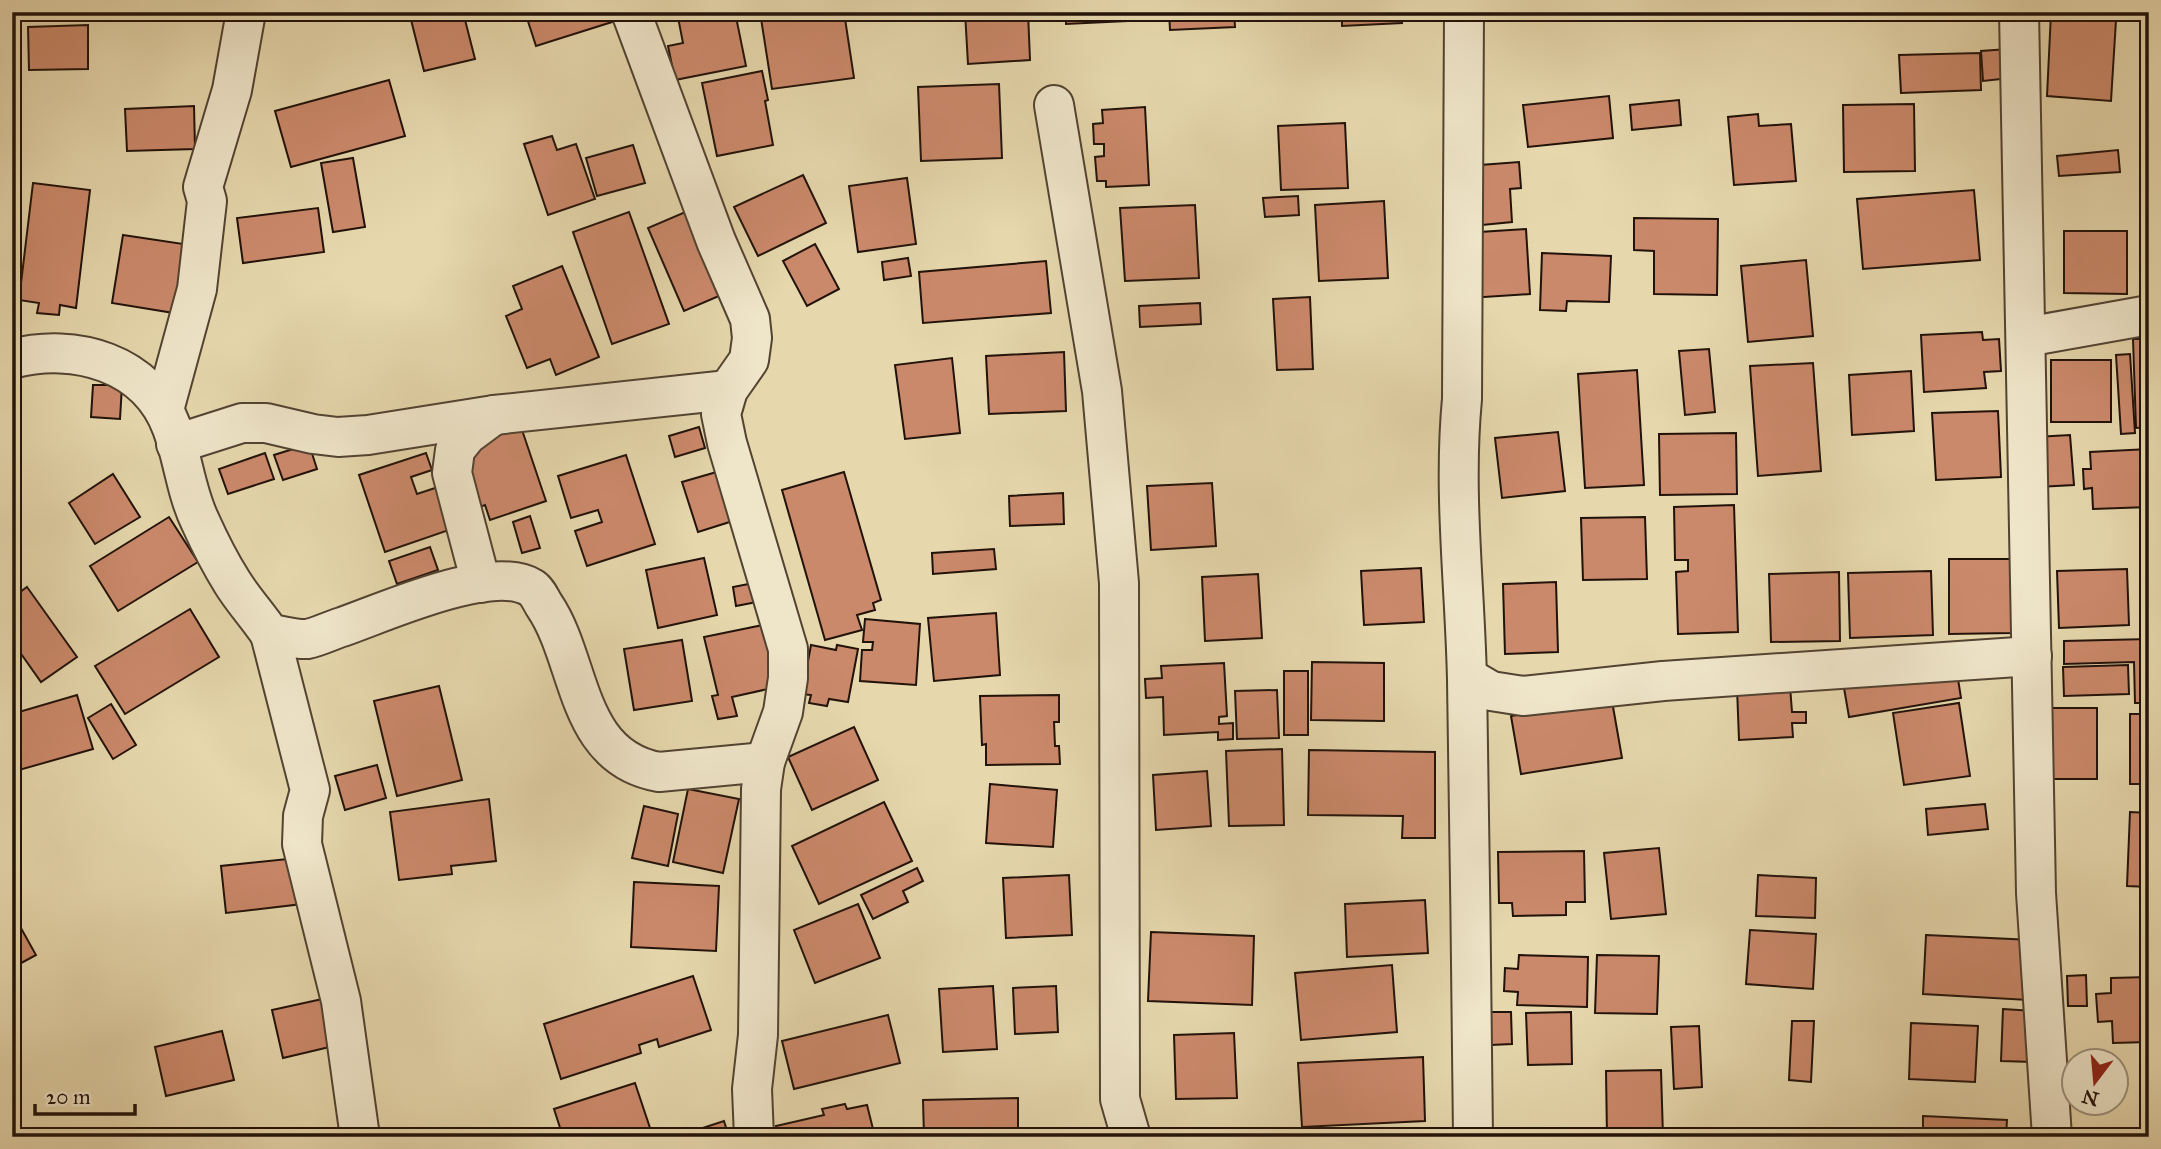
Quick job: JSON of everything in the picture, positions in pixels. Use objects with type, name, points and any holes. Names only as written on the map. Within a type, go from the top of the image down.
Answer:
[{"type":"street","points":[[170,427],[197,289],[207,201],[203,187],[232,90],[246,12]]},
{"type":"street","points":[[632,12],[716,241],[750,319],[752,338],[749,360],[728,390],[721,414],[727,443],[788,649],[788,678],[783,712],[765,762],[761,789],[758,1035],[752,1089],[754,1137]]},
{"type":"street","points":[[1464,12],[1462,399],[1458,441],[1458,515],[1467,677],[1473,1137]]},
{"type":"street","points":[[2019,12],[2036,893],[2052,1137]]},
{"type":"street","points":[[1054,104],[1102,391],[1119,583],[1120,1098],[1131,1137]]},
{"type":"street","points":[[2026,337],[2149,316]]},
{"type":"street","points":[[12,359],[30,354],[69,352],[108,363],[143,383],[170,427],[198,518],[233,583],[270,634],[310,790],[303,816],[302,844],[341,1001],[360,1137]]},
{"type":"street","points":[[170,427],[266,423],[338,437],[368,435],[494,415],[728,390]]},
{"type":"street","points":[[481,583],[452,473],[455,450],[467,435],[494,415]]},
{"type":"street","points":[[270,634],[307,639],[465,584],[505,580],[533,588],[552,616],[586,707],[604,740],[625,760],[643,769],[659,772],[765,762]]},
{"type":"street","points":[[1467,677],[1490,691],[1522,696],[1663,681],[2032,656]]},
{"type":"building","points":[[139,12],[212,12],[212,19],[139,17]]},
{"type":"building","points":[[409,12],[463,12],[475,59],[424,71]]},
{"type":"building","points":[[525,12],[609,12],[612,22],[536,46]]},
{"type":"building","points":[[677,12],[735,12],[746,66],[675,80],[668,46],[683,43]]},
{"type":"building","points":[[760,12],[844,12],[854,78],[772,89]]},
{"type":"building","points":[[965,12],[1028,12],[1030,60],[968,64]]},
{"type":"building","points":[[1066,12],[1127,12],[1127,21],[1066,24]]},
{"type":"building","points":[[1169,12],[1234,12],[1235,27],[1170,30]]},
{"type":"building","points":[[1342,12],[1401,12],[1402,23],[1342,26]]},
{"type":"building","points":[[2084,12],[2106,12],[2106,20],[2116,20],[2111,101],[2047,96],[2051,13],[2084,15]]},
{"type":"building","points":[[88,25],[88,69],[29,70],[28,27]]},
{"type":"building","points":[[2008,49],[2010,78],[1983,81],[1981,51]]},
{"type":"building","points":[[1980,53],[1981,90],[1901,93],[1899,55]]},
{"type":"building","points":[[2149,60],[2149,132],[2148,132],[2142,61]]},
{"type":"building","points":[[762,71],[773,145],[717,156],[702,83]]},
{"type":"building","points":[[389,80],[405,136],[291,167],[275,111]]},
{"type":"building","points":[[999,84],[1002,158],[921,161],[918,87]]},
{"type":"building","points":[[1609,96],[1613,138],[1528,147],[1523,105]]},
{"type":"building","points":[[1679,100],[1681,125],[1632,130],[1630,105]]},
{"type":"building","points":[[1914,104],[1915,171],[1844,172],[1843,105]]},
{"type":"building","points":[[194,106],[195,149],[127,151],[125,109]]},
{"type":"building","points":[[1145,107],[1149,185],[1106,187],[1106,181],[1097,181],[1095,157],[1104,156],[1104,144],[1094,144],[1093,124],[1103,123],[1102,110]]},
{"type":"building","points":[[1758,114],[1759,126],[1791,124],[1796,181],[1734,185],[1728,117]]},
{"type":"building","points":[[1345,123],[1348,188],[1281,190],[1278,126]]},
{"type":"building","points":[[552,136],[557,150],[576,144],[595,199],[548,215],[524,144]]},
{"type":"building","points":[[633,145],[645,183],[597,196],[586,158]]},
{"type":"building","points":[[2140,146],[2149,146],[2149,208],[2145,208]]},
{"type":"building","points":[[2118,150],[2120,172],[2059,176],[2057,156]]},
{"type":"building","points":[[353,158],[365,227],[333,232],[321,163]]},
{"type":"building","points":[[1519,162],[1521,188],[1510,189],[1512,222],[1472,226],[1467,166]]},
{"type":"building","points":[[803,175],[826,223],[758,256],[734,207]]},
{"type":"building","points":[[907,178],[916,244],[858,252],[849,186]]},
{"type":"building","points":[[33,183],[90,190],[76,308],[60,305],[59,315],[37,313],[39,303],[19,300]]},
{"type":"building","points":[[1974,190],[1980,260],[1863,269],[1857,199]]},
{"type":"building","points":[[1298,196],[1299,215],[1265,217],[1263,198]]},
{"type":"building","points":[[1384,201],[1388,278],[1319,281],[1315,205]]},
{"type":"building","points":[[1195,205],[1199,278],[1125,281],[1120,208]]},
{"type":"building","points":[[697,207],[733,290],[684,311],[648,228]]},
{"type":"building","points":[[318,208],[324,252],[243,263],[237,218]]},
{"type":"building","points":[[629,212],[669,324],[612,344],[573,232]]},
{"type":"building","points":[[1634,218],[1718,219],[1717,295],[1654,294],[1654,251],[1634,250]]},
{"type":"building","points":[[1526,229],[1530,294],[1469,298],[1464,233]]},
{"type":"building","points":[[2064,231],[2127,231],[2127,294],[2064,293]]},
{"type":"building","points":[[123,235],[190,245],[180,314],[112,303]]},
{"type":"building","points":[[815,244],[839,289],[807,306],[783,261]]},
{"type":"building","points":[[1542,253],[1611,256],[1609,302],[1567,301],[1566,311],[1540,310]]},
{"type":"building","points":[[908,258],[911,276],[884,280],[882,262]]},
{"type":"building","points":[[1806,260],[1813,336],[1748,342],[1741,266]]},
{"type":"building","points":[[1046,261],[1051,313],[923,323],[919,272]]},
{"type":"building","points":[[562,266],[599,357],[556,375],[550,359],[527,368],[506,316],[522,309],[513,286]]},
{"type":"building","points":[[1310,297],[1313,369],[1277,370],[1273,299]]},
{"type":"building","points":[[1200,303],[1201,324],[1140,327],[1139,306]]},
{"type":"building","points":[[1982,332],[1983,340],[1999,339],[2001,371],[1984,372],[1986,388],[1924,392],[1921,335]]},
{"type":"building","points":[[2133,339],[2149,339],[2149,427],[2136,428]]},
{"type":"building","points":[[1709,349],[1715,412],[1685,415],[1679,351]]},
{"type":"building","points":[[1064,352],[1066,411],[989,414],[986,356]]},
{"type":"building","points":[[2130,354],[2135,433],[2121,434],[2116,355]]},
{"type":"building","points":[[952,358],[960,433],[905,439],[895,365]]},
{"type":"building","points":[[2051,360],[2111,360],[2111,422],[2051,422]]},
{"type":"building","points":[[1813,363],[1821,471],[1758,476],[1750,366]]},
{"type":"building","points":[[1637,370],[1644,485],[1585,488],[1578,374]]},
{"type":"building","points":[[1911,371],[1914,431],[1852,435],[1849,375]]},
{"type":"building","points":[[93,385],[122,385],[120,419],[91,417]]},
{"type":"building","points":[[1998,411],[2001,477],[1936,480],[1932,413]]},
{"type":"building","points":[[520,424],[546,501],[490,520],[485,505],[477,508],[463,467],[464,442]]},
{"type":"building","points":[[699,427],[705,448],[675,457],[669,436]]},
{"type":"building","points":[[1558,432],[1565,491],[1502,498],[1495,438]]},
{"type":"building","points":[[1736,433],[1737,494],[1660,495],[1659,434]]},
{"type":"building","points":[[2070,435],[2074,485],[2038,487],[2035,437]]},
{"type":"building","points":[[309,444],[317,469],[283,480],[274,455]]},
{"type":"building","points":[[2149,449],[2149,507],[2093,509],[2092,488],[2084,489],[2083,469],[2091,469],[2090,452]]},
{"type":"building","points":[[265,453],[274,479],[228,494],[219,469]]},
{"type":"building","points":[[426,453],[432,470],[411,477],[417,494],[438,487],[452,529],[385,552],[359,475]]},
{"type":"building","points":[[626,455],[655,544],[587,566],[575,531],[602,522],[598,510],[571,518],[558,476]]},
{"type":"building","points":[[720,471],[736,520],[698,532],[682,482]]},
{"type":"building","points":[[844,472],[881,600],[873,603],[875,610],[857,615],[862,630],[825,640],[782,490]]},
{"type":"building","points":[[113,474],[140,517],[95,544],[69,503]]},
{"type":"building","points":[[1212,483],[1216,546],[1151,550],[1147,486]]},
{"type":"building","points":[[1063,493],[1064,524],[1010,526],[1009,496]]},
{"type":"building","points":[[1734,505],[1738,632],[1678,634],[1676,572],[1688,571],[1688,560],[1675,560],[1674,507]]},
{"type":"building","points":[[530,516],[540,548],[522,553],[513,522]]},
{"type":"building","points":[[169,517],[198,562],[118,611],[90,566]]},
{"type":"building","points":[[1645,517],[1647,579],[1583,580],[1581,518]]},
{"type":"building","points":[[430,547],[438,570],[397,584],[389,561]]},
{"type":"building","points":[[994,549],[996,569],[933,574],[932,553]]},
{"type":"building","points":[[704,558],[717,615],[658,628],[646,570]]},
{"type":"building","points":[[1949,559],[2011,559],[2012,633],[1949,634]]},
{"type":"building","points":[[2142,560],[2149,560],[2149,620],[2144,620]]},
{"type":"building","points":[[1421,568],[1424,622],[1364,625],[1361,571]]},
{"type":"building","points":[[2127,569],[2129,625],[2059,628],[2057,571]]},
{"type":"building","points":[[1931,571],[1933,635],[1850,638],[1848,573]]},
{"type":"building","points":[[1839,572],[1840,641],[1771,642],[1769,574]]},
{"type":"building","points":[[1258,574],[1262,638],[1205,641],[1202,577]]},
{"type":"building","points":[[759,582],[762,601],[736,606],[733,587]]},
{"type":"building","points":[[1556,582],[1558,652],[1505,654],[1503,584]]},
{"type":"building","points":[[27,587],[77,657],[41,682],[12,641],[12,598]]},
{"type":"building","points":[[190,609],[219,657],[125,714],[95,666]]},
{"type":"building","points":[[996,613],[1000,675],[934,681],[928,618]]},
{"type":"building","points":[[865,619],[920,624],[916,685],[860,681],[862,650],[872,650],[873,642],[863,642]]},
{"type":"building","points":[[763,625],[777,687],[732,697],[737,716],[718,719],[712,696],[718,695],[704,637]]},
{"type":"building","points":[[2149,639],[2149,703],[2135,703],[2134,662],[2064,664],[2064,641]]},
{"type":"building","points":[[682,640],[692,701],[634,710],[624,649]]},
{"type":"building","points":[[811,645],[836,650],[837,645],[858,649],[848,702],[829,699],[827,706],[809,703],[811,695],[802,694]]},
{"type":"building","points":[[1312,662],[1384,663],[1384,721],[1311,720]]},
{"type":"building","points":[[1224,663],[1227,716],[1219,717],[1219,724],[1233,723],[1233,739],[1218,740],[1218,732],[1164,735],[1163,697],[1146,698],[1145,679],[1162,678],[1161,666]]},
{"type":"building","points":[[2128,665],[2129,694],[2064,696],[2063,667]]},
{"type":"building","points":[[1937,666],[1939,682],[1958,679],[1961,698],[1849,717],[1843,682]]},
{"type":"building","points":[[1284,671],[1308,671],[1308,735],[1284,735]]},
{"type":"building","points":[[439,686],[462,780],[397,796],[374,701]]},
{"type":"building","points":[[1790,686],[1792,712],[1806,712],[1806,723],[1792,723],[1793,737],[1739,740],[1737,688]]},
{"type":"building","points":[[1277,690],[1279,738],[1237,739],[1235,691]]},
{"type":"building","points":[[77,695],[93,749],[12,772],[12,714]]},
{"type":"building","points":[[1059,695],[1059,722],[1054,722],[1055,746],[1059,746],[1060,764],[986,765],[986,744],[982,745],[980,696]]},
{"type":"building","points":[[1612,701],[1622,758],[1521,774],[1511,716]]},
{"type":"building","points":[[1959,703],[1970,776],[1904,785],[1893,713]]},
{"type":"building","points":[[111,704],[136,745],[113,759],[88,718]]},
{"type":"building","points":[[2044,708],[2097,708],[2097,779],[2044,779]]},
{"type":"building","points":[[2130,714],[2149,714],[2149,784],[2130,784]]},
{"type":"building","points":[[854,727],[878,780],[812,810],[788,757]]},
{"type":"building","points":[[1282,749],[1284,825],[1229,826],[1226,751]]},
{"type":"building","points":[[1309,750],[1435,752],[1435,838],[1402,838],[1403,816],[1308,815]]},
{"type":"building","points":[[377,765],[386,798],[345,810],[335,776]]},
{"type":"building","points":[[1207,771],[1211,826],[1156,830],[1153,775]]},
{"type":"building","points":[[990,784],[1057,790],[1053,847],[986,843]]},
{"type":"building","points":[[688,789],[739,799],[723,873],[673,862]]},
{"type":"building","points":[[489,799],[496,861],[451,866],[452,874],[399,880],[390,812]]},
{"type":"building","points":[[884,802],[912,861],[819,904],[792,846]]},
{"type":"building","points":[[1985,804],[1988,829],[1928,835],[1926,809]]},
{"type":"building","points":[[644,806],[678,814],[668,866],[632,858]]},
{"type":"building","points":[[2130,812],[2149,813],[2149,887],[2127,886]]},
{"type":"building","points":[[1659,848],[1666,914],[1611,919],[1604,853]]},
{"type":"building","points":[[1584,851],[1585,902],[1566,902],[1566,915],[1513,916],[1512,903],[1499,903],[1498,852]]},
{"type":"building","points":[[297,858],[302,904],[226,913],[221,866]]},
{"type":"building","points":[[917,868],[923,881],[903,891],[908,902],[873,919],[861,895]]},
{"type":"building","points":[[1069,875],[1072,935],[1006,938],[1003,878]]},
{"type":"building","points":[[1758,875],[1816,878],[1815,918],[1756,916]]},
{"type":"building","points":[[634,882],[719,886],[716,951],[631,947]]},
{"type":"building","points":[[1425,900],[1428,953],[1347,957],[1345,904]]},
{"type":"building","points":[[858,904],[880,958],[815,983],[794,930]]},
{"type":"building","points":[[12,912],[36,955],[12,968]]},
{"type":"building","points":[[1750,930],[1816,934],[1813,989],[1746,984]]},
{"type":"building","points":[[1151,932],[1254,936],[1252,1005],[1148,1001]]},
{"type":"building","points":[[1926,935],[2032,940],[2028,1000],[1923,994]]},
{"type":"building","points":[[1519,955],[1588,957],[1587,1007],[1517,1005],[1518,992],[1504,991],[1505,968],[1518,969]]},
{"type":"building","points":[[1597,955],[1659,956],[1657,1014],[1595,1013]]},
{"type":"building","points":[[1392,965],[1397,1032],[1301,1040],[1295,973]]},
{"type":"building","points":[[2086,975],[2087,1006],[2068,1006],[2067,976]]},
{"type":"building","points":[[693,976],[711,1030],[659,1047],[657,1039],[639,1045],[641,1053],[561,1079],[544,1024]]},
{"type":"building","points":[[2149,977],[2149,1042],[2113,1043],[2112,1021],[2098,1022],[2096,994],[2111,993],[2111,978]]},
{"type":"building","points":[[993,986],[997,1049],[943,1052],[939,989]]},
{"type":"building","points":[[1056,986],[1058,1032],[1015,1034],[1013,988]]},
{"type":"building","points":[[327,998],[338,1045],[283,1058],[272,1010]]},
{"type":"building","points":[[2003,1009],[2035,1011],[2033,1062],[2001,1061]]},
{"type":"building","points":[[1490,1012],[1511,1012],[1512,1044],[1491,1045]]},
{"type":"building","points":[[1571,1012],[1572,1064],[1528,1065],[1526,1013]]},
{"type":"building","points":[[888,1015],[900,1063],[794,1089],[782,1041]]},
{"type":"building","points":[[1792,1021],[1814,1021],[1811,1082],[1789,1080]]},
{"type":"building","points":[[1911,1023],[1978,1026],[1975,1082],[1909,1079]]},
{"type":"building","points":[[1699,1026],[1702,1087],[1674,1089],[1671,1027]]},
{"type":"building","points":[[222,1031],[234,1080],[166,1096],[155,1047]]},
{"type":"building","points":[[1234,1033],[1237,1098],[1176,1099],[1174,1035]]},
{"type":"building","points":[[1423,1057],[1425,1121],[1302,1127],[1298,1063]]},
{"type":"building","points":[[1661,1070],[1663,1137],[1607,1137],[1606,1071]]},
{"type":"building","points":[[635,1083],[651,1131],[634,1137],[563,1137],[554,1109]]},
{"type":"building","points":[[1018,1098],[1018,1137],[924,1137],[923,1100]]},
{"type":"building","points":[[845,1104],[847,1109],[867,1105],[875,1137],[779,1137],[776,1126],[824,1115],[822,1109]]},
{"type":"building","points":[[1923,1116],[2007,1120],[2006,1137],[1923,1137]]},
{"type":"building","points":[[724,1121],[729,1137],[675,1137]]}]
